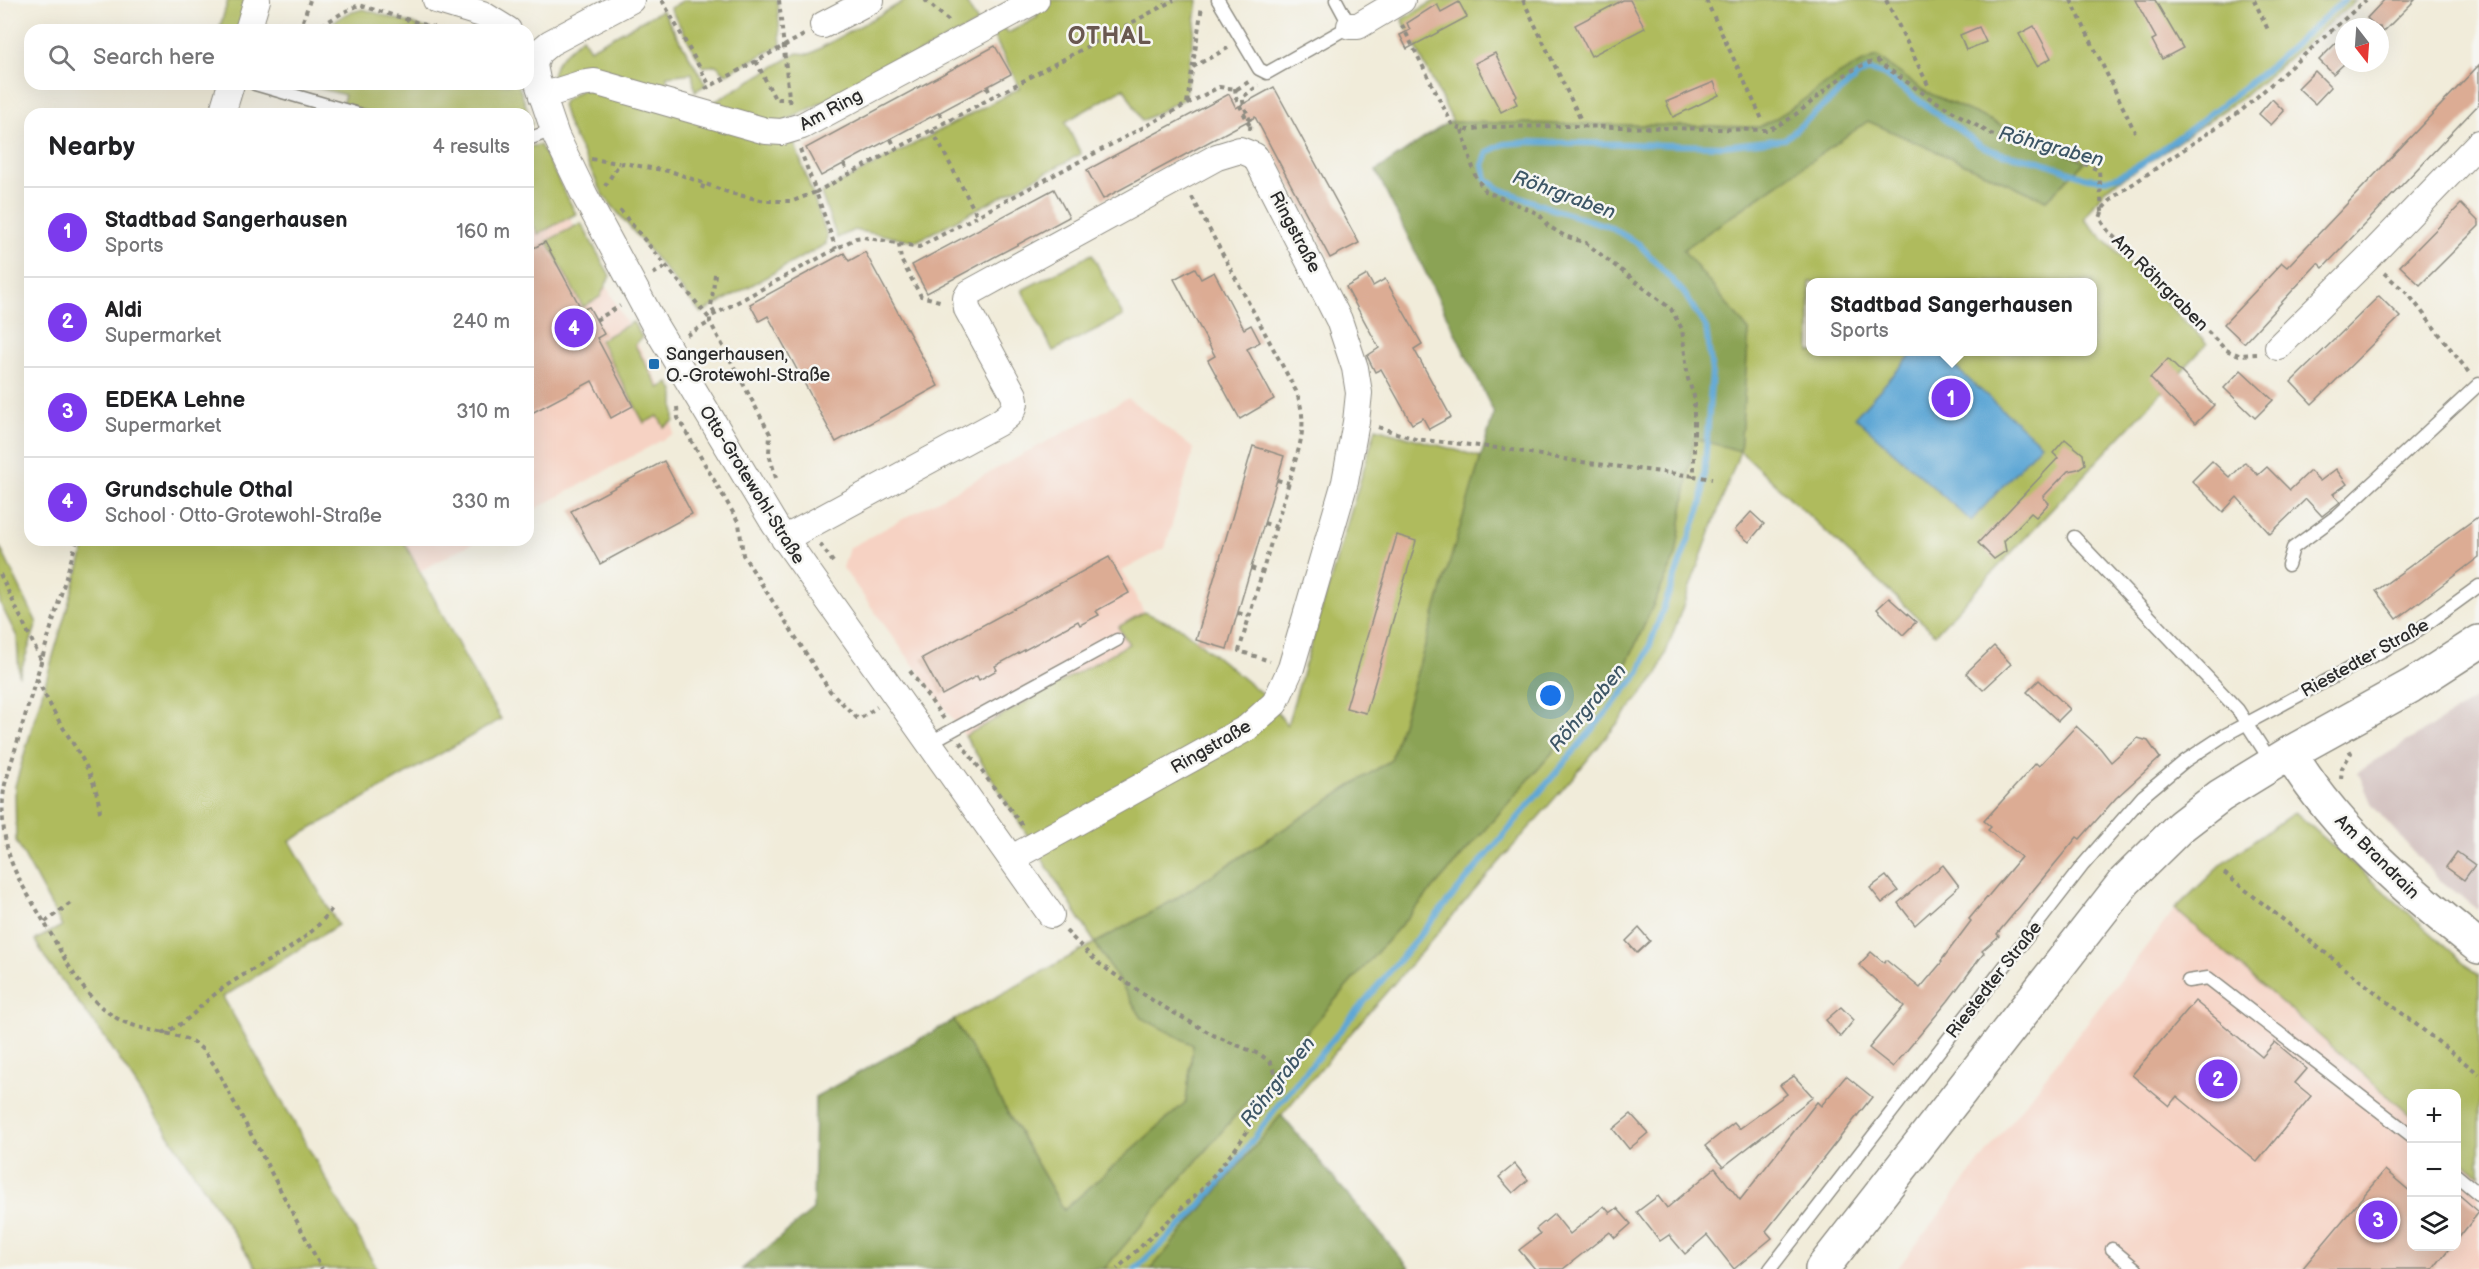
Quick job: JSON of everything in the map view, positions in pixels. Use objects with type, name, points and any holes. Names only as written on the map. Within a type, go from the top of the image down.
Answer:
[{"type":"main road","points":[[1822,1269],[2125,881],[2188,820],[2220,795],[2281,758],[2411,686],[2479,642]]},
{"type":"main road","name":"Am Brandrain","points":[[2281,758],[2405,887],[2479,947]]},
{"type":"street","points":[[250,24],[257,0]]},
{"type":"street","points":[[436,0],[482,14],[498,24]]},
{"type":"street","name":"Otto-Grotewohl-Straße","points":[[534,50],[631,0]]},
{"type":"street","points":[[823,25],[871,0]]},
{"type":"street","name":"Am Ring","points":[[542,96],[580,84],[595,82],[766,131],[777,133],[793,130],[1036,0]]},
{"type":"street","points":[[1350,26],[1358,26],[1393,4]]},
{"type":"street","name":"Otto-Grotewohl-Straße","points":[[534,60],[553,130],[585,196],[654,324],[784,539],[1051,915]]},
{"type":"street","points":[[224,108],[229,90]]},
{"type":"street","points":[[2278,347],[2479,143]]},
{"type":"street","points":[[784,539],[998,423],[1012,411],[1015,402],[1014,395],[966,306],[969,293],[1181,177],[1231,152],[1249,152]]},
{"type":"street","name":"Ringstraße","points":[[1012,858],[1253,724],[1275,704],[1291,668],[1345,482],[1359,393],[1356,372],[1339,320],[1257,159],[1249,152]]},
{"type":"lane","points":[[1212,1],[1268,72],[1350,26],[1336,0]]},
{"type":"lane","points":[[276,90],[337,108]]},
{"type":"lane","points":[[534,138],[553,130]]},
{"type":"lane","points":[[2288,564],[2293,548],[2338,515],[2478,385]]},
{"type":"lane","points":[[2074,537],[2281,758]]},
{"type":"lane","name":"Riestedter Straße","points":[[1770,1269],[2083,865],[2135,805],[2185,761],[2247,723],[2410,636],[2479,586]]},
{"type":"lane","points":[[929,743],[1117,640]]},
{"type":"lane","points":[[2188,981],[2208,978],[2407,1133]]},
{"type":"lane","points":[[2461,1178],[2479,1194]]},
{"type":"lane","points":[[2112,1249],[2136,1269]]},
{"type":"path","points":[[302,24],[310,0]]},
{"type":"path","points":[[662,0],[710,86]]},
{"type":"path","points":[[779,0],[793,130],[836,249]]},
{"type":"path","points":[[925,0],[950,21],[965,38]]},
{"type":"path","points":[[580,158],[657,168],[741,196],[765,201],[793,201],[816,192],[1174,0]]},
{"type":"path","points":[[1523,0],[1580,118]]},
{"type":"path","points":[[1706,0],[1762,119]]},
{"type":"path","points":[[1887,0],[1928,85]]},
{"type":"path","points":[[2071,0],[2135,132]]},
{"type":"path","points":[[2254,0],[2270,32]]},
{"type":"path","points":[[2102,212],[2115,196],[2242,110],[2366,0]]},
{"type":"path","points":[[1187,104],[1202,6],[1212,1]]},
{"type":"path","points":[[1393,4],[1392,20],[1401,23],[1453,126],[1462,130],[1488,126],[1567,126],[1766,130],[1794,118],[1840,80],[1869,63],[1877,61],[1930,98],[1991,134],[2061,155],[2099,170],[2102,212]]},
{"type":"path","points":[[324,24],[359,5],[422,24]]},
{"type":"path","points":[[675,105],[823,25]]},
{"type":"path","points":[[1193,67],[1242,40]]},
{"type":"path","points":[[756,61],[775,99],[790,99]]},
{"type":"path","points":[[710,318],[860,237],[920,247],[1221,86],[1235,88],[1268,72],[1273,75],[1243,97],[1243,103],[1251,120],[1249,152]]},
{"type":"path","points":[[987,87],[992,98]]},
{"type":"path","points":[[1235,88],[1236,98],[1251,126]]},
{"type":"path","points":[[939,113],[945,123]]},
{"type":"path","points":[[932,130],[978,217]]},
{"type":"path","points":[[1462,130],[1475,175],[1485,190],[1539,214],[1548,226],[1565,236],[1586,243],[1671,309],[1682,329],[1688,379],[1695,396],[1696,476]]},
{"type":"path","points":[[891,139],[897,149]]},
{"type":"path","points":[[609,179],[620,163]]},
{"type":"path","points":[[844,164],[849,174]]},
{"type":"path","points":[[1181,177],[1296,391],[1304,415],[1304,426],[1289,483],[1239,651],[1291,668]]},
{"type":"path","points":[[702,189],[704,183]]},
{"type":"path","points":[[598,188],[604,191]]},
{"type":"path","points":[[617,206],[710,318],[770,434],[769,454],[776,479]]},
{"type":"path","name":"Am Röhrgraben","points":[[2102,212],[2100,218],[2108,231],[2226,350],[2239,356],[2278,347]]},
{"type":"path","points":[[899,244],[902,260],[921,296],[966,306]]},
{"type":"path","points":[[2367,259],[2409,295],[2478,385]]},
{"type":"path","points":[[715,274],[711,307],[715,314]]},
{"type":"path","points":[[596,320],[628,302]]},
{"type":"path","points":[[1256,334],[1263,330]]},
{"type":"path","points":[[677,404],[678,418],[740,524],[743,555],[830,691],[859,718],[916,681]]},
{"type":"path","points":[[1356,422],[1415,439],[1506,449],[1712,479]]},
{"type":"path","points":[[1277,480],[1289,483]]},
{"type":"path","points":[[1264,523],[1276,527]]},
{"type":"path","points":[[807,526],[834,564]]},
{"type":"path","points":[[75,546],[9,768],[2,812],[5,839],[11,861],[22,886],[77,978],[103,1009],[126,1024],[198,1045],[215,1066],[322,1269]]},
{"type":"path","points":[[1251,568],[1262,572]]},
{"type":"path","points":[[0,574],[41,660]]},
{"type":"path","points":[[1238,613],[1249,616]]},
{"type":"path","points":[[903,663],[1037,844]]},
{"type":"path","points":[[37,678],[57,718],[89,769],[97,792],[100,813]]},
{"type":"path","points":[[2336,728],[2351,753],[2342,768],[2342,786]]},
{"type":"path","points":[[2224,873],[2479,1074]]},
{"type":"path","points":[[45,922],[72,902]]},
{"type":"path","points":[[162,1034],[186,1022],[213,995],[225,987],[301,942],[315,930],[333,908]]},
{"type":"path","points":[[1051,915],[1098,963],[1155,1002],[1215,1036],[1261,1055],[1271,1063],[1276,1077],[1275,1090],[1236,1148],[1203,1188],[1117,1269]]},
{"type":"shaded area","points":[[534,154],[673,409],[673,434],[534,510]]},
{"type":"shaded area","points":[[1128,398],[1194,449],[1165,548],[1122,571],[1144,612],[1118,627],[1130,644],[965,736],[843,568],[849,548]]},
{"type":"shaded area","points":[[406,546],[467,546],[420,571]]},
{"type":"shaded area","points":[[2479,697],[2479,910],[2436,877],[2372,805],[2358,772]]},
{"type":"shaded area","points":[[2175,909],[2407,1112],[2407,1251],[2461,1251],[2461,1159],[2479,1175],[2479,1269],[1897,1269]]},
{"type":"green space","points":[[228,0],[249,0],[242,24],[221,24]]},
{"type":"green space","points":[[684,0],[777,0],[781,45],[726,74],[716,65],[703,67],[670,8]]},
{"type":"green space","points":[[906,0],[965,0],[978,23],[780,124],[706,107],[797,53],[810,54]]},
{"type":"green space","points":[[1052,0],[1198,0],[1185,98],[1142,121],[1124,88],[1065,122],[1081,154],[917,241],[854,230],[837,238],[821,193],[1020,88],[992,33],[1004,27],[1008,33],[1038,17],[1034,10]]},
{"type":"green space","points":[[1436,0],[2356,0],[2246,95],[2105,189],[2084,219],[2207,344],[1935,634],[1740,451],[1658,674],[1575,775],[1351,1033],[1151,1269],[1104,1269],[1306,1033],[1560,744],[1628,661],[1676,555],[1694,437],[1740,450],[1749,331],[1683,250],[1868,121],[2046,200],[2085,162],[1926,92],[1877,57],[1780,118],[1759,127],[1453,122],[1402,19]]},
{"type":"green space","points":[[363,9],[412,24],[330,24],[346,14]]},
{"type":"green space","points":[[662,10],[706,85],[695,91],[692,73],[667,76],[666,96],[656,86],[592,67],[588,74],[552,82],[557,62],[582,37],[590,49]]},
{"type":"green space","points":[[1877,57],[1926,92],[2085,162],[2046,200],[1868,121],[1683,250],[1749,331],[1740,451],[1694,438],[1676,555],[1628,661],[1560,744],[1306,1033],[1104,1269],[742,1269],[813,1210],[815,1097],[954,1020],[1064,1210],[1186,1102],[1193,1045],[1142,1018],[1095,943],[1172,901],[1391,760],[1494,413],[1376,171],[1448,122],[1759,127],[1789,110],[1846,71]]},
{"type":"green space","points":[[582,89],[793,139],[827,235],[826,244],[701,313],[604,196],[568,125],[562,105],[565,100]]},
{"type":"green space","points":[[326,90],[520,90],[527,108],[355,108],[342,104],[345,95]]},
{"type":"green space","points":[[540,145],[576,214],[538,234],[534,226],[534,146]]},
{"type":"green space","points":[[581,223],[610,276],[600,297],[583,307],[547,241]]},
{"type":"green space","points":[[1092,254],[1123,316],[1053,351],[1022,290]]},
{"type":"green space","points":[[633,322],[642,337],[635,345],[659,388],[669,383],[674,391],[674,421],[664,427],[658,416],[644,423],[600,340]]},
{"type":"green space","points":[[1376,428],[1481,457],[1391,760],[1172,901],[1095,943],[965,736],[1129,644],[1118,627],[1144,612],[1181,628],[1266,697],[1287,725]]},
{"type":"green space","points":[[85,546],[406,546],[476,678],[501,719],[290,841],[338,925],[223,997],[377,1269],[257,1269],[106,1039],[47,961],[35,940],[62,926],[16,841],[15,786]]},
{"type":"green space","points":[[0,547],[37,623],[19,676],[17,637],[0,603]]},
{"type":"green space","points":[[2295,812],[2479,976],[2479,1175],[2461,1159],[2461,1089],[2407,1089],[2407,1112],[2175,909],[2223,863]]},
{"type":"green space","points":[[1095,943],[1142,1018],[1193,1044],[1186,1102],[1064,1210],[954,1020]]},
{"type":"green space","points":[[1281,1115],[1410,1269],[1151,1269]]},
{"type":"water","points":[[1910,356],[1942,356],[2041,444],[1971,521],[1855,417]]},
{"type":"building","points":[[1623,0],[1630,0],[1645,28],[1591,56],[1575,25]]},
{"type":"building","points":[[2135,0],[2155,0],[2183,48],[2162,59],[2152,40],[2156,38]]},
{"type":"building","points":[[2384,0],[2415,0],[2389,26],[2389,18],[2367,18]]},
{"type":"building","points":[[1459,2],[1467,17],[1407,49],[1400,35],[1410,30],[1407,23],[1437,4],[1441,12]]},
{"type":"building","points":[[2034,26],[2051,58],[2037,66],[2019,34]]},
{"type":"building","points":[[1979,27],[1986,42],[1966,50],[1960,35]]},
{"type":"building","points":[[2335,44],[2335,72],[2333,74],[2319,60]]},
{"type":"building","points":[[995,46],[1011,74],[821,176],[806,148]]},
{"type":"building","points":[[1495,53],[1517,96],[1514,98],[1517,104],[1501,112],[1475,63]]},
{"type":"building","points":[[2479,65],[2479,104],[2323,268],[2318,263],[2244,343],[2224,324],[2282,263],[2287,267]]},
{"type":"building","points":[[2315,71],[2331,87],[2315,104],[2298,88]]},
{"type":"building","points":[[1714,82],[1719,95],[1673,117],[1666,102]]},
{"type":"building","points":[[1274,87],[1359,243],[1330,258],[1255,117],[1103,199],[1087,170],[1229,94],[1236,108]]},
{"type":"building","points":[[2272,99],[2284,111],[2271,125],[2259,114]]},
{"type":"building","points":[[1054,189],[1069,217],[927,293],[912,265]]},
{"type":"building","points":[[2461,204],[2479,222],[2479,226],[2420,285],[2400,266]]},
{"type":"building","points":[[545,242],[582,310],[589,307],[604,334],[597,338],[633,406],[611,418],[592,381],[534,412],[534,248]]},
{"type":"building","points":[[865,252],[938,386],[836,442],[768,316],[759,321],[750,304],[844,253],[849,261]]},
{"type":"building","points":[[1195,268],[1201,279],[1214,272],[1244,329],[1251,325],[1260,342],[1247,349],[1274,399],[1240,419],[1208,360],[1215,356],[1174,279]]},
{"type":"building","points":[[1367,275],[1373,286],[1385,279],[1422,344],[1414,349],[1451,417],[1429,429],[1423,418],[1412,424],[1381,369],[1375,372],[1367,356],[1379,348],[1346,287]]},
{"type":"building","points":[[2379,296],[2400,317],[2312,404],[2291,382]]},
{"type":"building","points":[[2168,359],[2214,405],[2195,424],[2150,378]]},
{"type":"building","points":[[2241,370],[2273,400],[2255,418],[2224,388]]},
{"type":"building","points":[[2065,439],[2083,454],[2085,464],[2078,469],[2068,471],[2043,497],[2049,503],[2036,517],[2031,513],[2004,541],[2006,551],[1994,559],[1978,543],[2058,458],[2053,453]]},
{"type":"building","points":[[1253,446],[1284,456],[1227,649],[1196,640]]},
{"type":"building","points":[[664,461],[692,514],[600,564],[571,511]]},
{"type":"building","points":[[2212,461],[2230,478],[2245,462],[2258,475],[2267,467],[2290,490],[2310,471],[2320,481],[2336,469],[2347,484],[2333,494],[2340,502],[2322,516],[2306,499],[2270,534],[2237,497],[2223,512],[2192,481]]},
{"type":"building","points":[[1751,512],[1764,524],[1749,542],[1735,530]]},
{"type":"building","points":[[2479,516],[2479,557],[2397,619],[2376,591]]},
{"type":"building","points":[[1397,535],[1416,541],[1366,713],[1346,708]]},
{"type":"building","points":[[1109,557],[1129,593],[1096,611],[1099,615],[1080,625],[1078,621],[995,666],[997,670],[979,680],[977,676],[942,695],[922,658]]},
{"type":"building","points":[[1889,598],[1916,622],[1903,635],[1877,609]]},
{"type":"building","points":[[1994,646],[2011,664],[1983,690],[1966,673]]},
{"type":"building","points":[[2039,680],[2070,709],[2058,721],[2027,692]]},
{"type":"building","points":[[2076,726],[2100,748],[2111,762],[2138,738],[2148,741],[2160,758],[2116,798],[2080,839],[2077,837],[1997,934],[1999,936],[1982,951],[1984,953],[1948,1001],[1893,1067],[1869,1048],[1904,1006],[1859,965],[1871,952],[1884,963],[1886,960],[1920,988],[1942,962],[1971,921],[1969,919],[2021,857],[1988,830],[1991,827],[1984,821],[2036,763],[2039,766]]},
{"type":"building","points":[[2457,852],[2475,865],[2464,880],[2446,867]]},
{"type":"building","points":[[1943,865],[1959,886],[1915,925],[1898,903]]},
{"type":"building","points":[[1886,876],[1898,891],[1882,903],[1870,888]]},
{"type":"building","points":[[1639,928],[1650,941],[1637,953],[1626,941]]},
{"type":"building","points":[[2195,1001],[2262,1057],[2275,1042],[2307,1069],[2295,1083],[2311,1096],[2257,1162],[2177,1096],[2169,1106],[2132,1075]]},
{"type":"building","points":[[1841,1007],[1854,1020],[1840,1037],[1826,1020]]},
{"type":"building","points":[[1794,1076],[1813,1097],[1723,1167],[1705,1146],[1734,1123],[1739,1129],[1787,1094],[1780,1085]]},
{"type":"building","points":[[1846,1076],[1872,1097],[1766,1231],[1772,1238],[1734,1269],[1707,1235],[1685,1254],[1669,1235],[1660,1241],[1637,1212],[1658,1196],[1667,1208],[1715,1168],[1740,1200],[1817,1102],[1821,1106]]},
{"type":"building","points":[[1631,1114],[1648,1133],[1629,1149],[1613,1129]]},
{"type":"building","points":[[1515,1164],[1528,1180],[1513,1193],[1499,1177]]},
{"type":"building","points":[[2385,1170],[2407,1189],[2407,1251],[2447,1251],[2433,1269],[2302,1269]]},
{"type":"building","points":[[2461,1196],[2479,1212],[2461,1235]]},
{"type":"building","points":[[1604,1206],[1610,1213],[1617,1208],[1631,1224],[1615,1238],[1610,1232],[1563,1269],[1535,1269],[1519,1250],[1540,1234],[1536,1229],[1554,1214],[1570,1234]]},
{"type":"waterway","name":"Röhrgraben","points":[[1135,1269],[1188,1219],[1233,1167],[1278,1105],[1640,672],[1702,503],[1712,372],[1706,328],[1684,293],[1639,244],[1608,226],[1552,209],[1500,189],[1486,179],[1483,165],[1488,152],[1504,144],[1530,142],[1723,146],[1785,139],[1858,76],[1869,70],[1884,75],[1981,146],[2003,154],[2040,161],[2087,178],[2106,180],[2143,163],[2198,123],[2266,70],[2344,0]]},
{"type":"place","name":"Grundschule Othal","points":[[574,328]]},
{"type":"place","name":"Sangerhausen, O.-Grotewohl-Straße","points":[[654,364]]},
{"type":"place","name":"Stadtbad Sangerhausen","points":[[1951,398]]},
{"type":"place","name":"Aldi","points":[[2218,1079]]},
{"type":"place","name":"EDEKA Lehne","points":[[2378,1220]]},
{"type":"district","name":"OTHAL","points":[[1110,36]]}]
